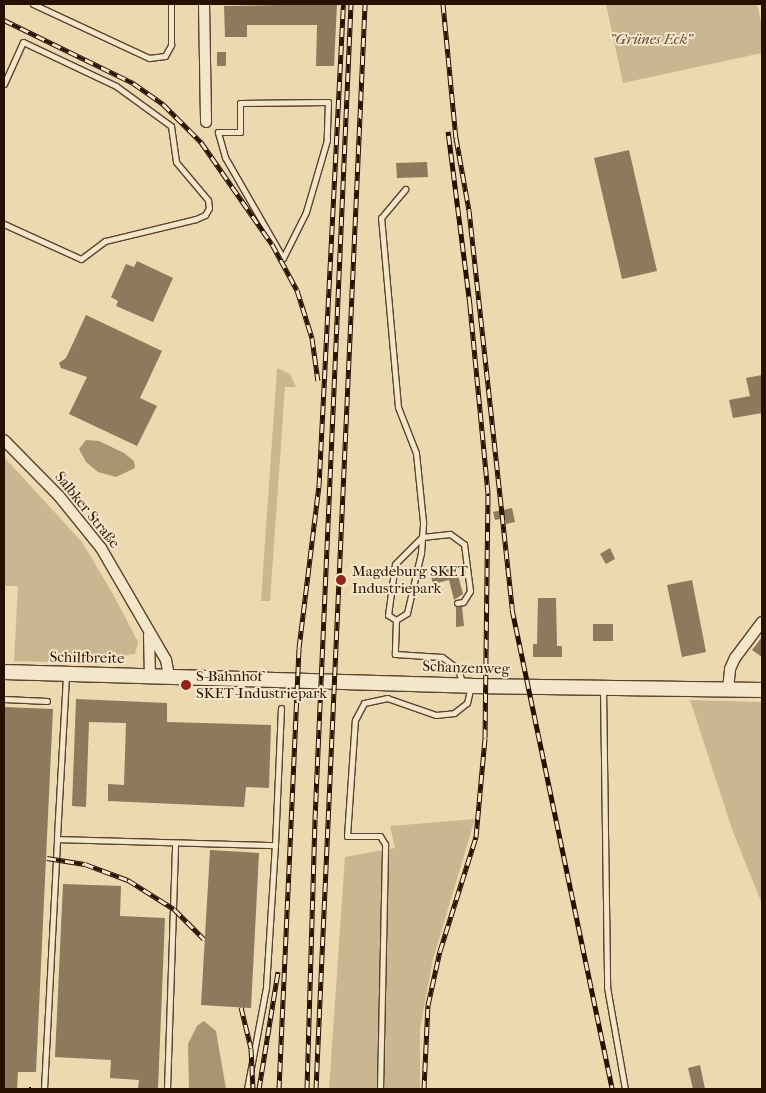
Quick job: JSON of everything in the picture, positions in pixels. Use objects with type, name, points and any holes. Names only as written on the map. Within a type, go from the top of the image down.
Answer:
[{"type":"main road","name":"Schilfbreite","points":[[4,672],[169,676]]},
{"type":"main road","name":"Schanzenweg","points":[[169,676],[467,686],[762,690]]},
{"type":"street","points":[[204,4],[206,122]]},
{"type":"street","name":"Salbker Straße","points":[[4,440],[59,496],[101,548],[149,634],[169,665],[169,676]]},
{"type":"street","points":[[728,689],[735,658],[762,622]]},
{"type":"street","name":"Salbker Straße","points":[[149,634],[150,675]]},
{"type":"lane","points":[[33,4],[149,58],[164,56],[172,45],[171,4]]},
{"type":"lane","points":[[4,84],[24,42],[116,86],[171,126],[176,162],[208,200],[209,208],[205,215],[196,219],[105,241],[81,259],[4,224]]},
{"type":"lane","points":[[328,102],[327,140],[306,212],[283,258],[226,158],[218,132],[240,132],[240,103],[328,102]]},
{"type":"lane","points":[[396,620],[408,613],[422,537],[416,453],[398,407],[381,218],[405,189]]},
{"type":"lane","points":[[396,620],[388,615],[395,564],[422,537],[450,534],[464,544],[470,591],[463,602],[457,602]]},
{"type":"lane","points":[[380,1089],[385,844],[380,836],[347,836],[355,720],[364,703],[387,698],[436,715],[454,713],[467,704],[467,686],[458,669],[442,657],[395,654],[396,620]]},
{"type":"lane","points":[[44,1089],[66,674]]},
{"type":"lane","points":[[603,687],[607,987],[625,1089]]},
{"type":"lane","points":[[4,699],[47,701]]},
{"type":"lane","points":[[247,1089],[266,988],[276,845],[281,708]]},
{"type":"lane","points":[[57,839],[276,845]]},
{"type":"lane","points":[[167,1089],[175,843]]},
{"type":"green space","name":"\"Grünes Eck\"","points":[[606,4],[757,4],[762,26],[762,53],[623,83]]},
{"type":"green space","points":[[277,368],[290,374],[296,387],[285,387],[270,601],[261,601]]},
{"type":"green space","points":[[4,457],[82,542],[114,596],[138,642],[135,654],[125,655],[124,664],[14,661],[18,586],[4,586]]},
{"type":"green space","points":[[690,700],[762,702],[762,904],[733,832]]},
{"type":"green space","points":[[475,819],[433,959],[420,1029],[420,1089],[329,1089],[345,857],[395,848],[390,826]]},
{"type":"shaded area","points":[[86,440],[99,441],[124,453],[134,461],[135,468],[116,477],[98,472],[86,462],[79,449]]},
{"type":"shaded area","points":[[204,1021],[216,1031],[226,1089],[189,1089],[188,1044],[197,1026]]},
{"type":"building","points":[[337,4],[334,66],[316,66],[317,25],[247,25],[247,37],[225,37],[224,6]]},
{"type":"building","points":[[217,52],[226,52],[226,66],[217,66]]},
{"type":"building","points":[[629,150],[657,271],[622,279],[594,158]]},
{"type":"building","points":[[427,162],[428,177],[397,178],[396,163]]},
{"type":"building","points":[[137,261],[173,278],[153,322],[116,306],[118,301],[111,297],[126,264],[134,267]]},
{"type":"building","points":[[86,315],[162,351],[140,398],[157,406],[137,446],[69,414],[87,377],[61,368],[59,363],[66,358]]},
{"type":"building","points":[[762,375],[762,413],[733,418],[729,400],[750,396],[746,378]]},
{"type":"building","points":[[512,508],[515,522],[506,524],[505,518],[495,520],[493,512]]},
{"type":"building","points":[[610,548],[615,559],[606,564],[600,554]]},
{"type":"building","points":[[456,568],[463,594],[454,600],[449,580],[433,584],[430,572]]},
{"type":"building","points":[[692,580],[706,652],[682,657],[667,585]]},
{"type":"building","points":[[538,598],[556,598],[557,646],[562,646],[562,657],[533,657],[533,644],[537,644]]},
{"type":"building","points":[[456,607],[462,607],[464,626],[456,627]]},
{"type":"building","points":[[593,624],[613,624],[613,641],[593,641]]},
{"type":"building","points":[[762,637],[762,657],[752,650]]},
{"type":"building","points":[[76,699],[167,703],[167,722],[271,725],[269,788],[246,787],[244,807],[108,801],[108,784],[124,785],[126,723],[89,722],[86,807],[72,806]]},
{"type":"building","points":[[4,707],[53,709],[36,1072],[18,1072],[17,1089],[4,1089]]},
{"type":"building","points":[[210,850],[259,853],[251,1008],[201,1005]]},
{"type":"building","points":[[63,884],[121,886],[120,916],[165,918],[158,1089],[138,1089],[139,1080],[110,1078],[111,1060],[55,1057]]},
{"type":"building","points":[[700,1065],[705,1089],[693,1089],[688,1068]]},
{"type":"railway","points":[[279,1089],[299,648],[319,486],[343,4]]},
{"type":"railway","points":[[307,1089],[315,819],[351,4]]},
{"type":"railway","points":[[316,1089],[365,4]]},
{"type":"railway","points":[[443,4],[456,138],[469,210],[512,609],[612,1089]]},
{"type":"railway","points":[[4,20],[133,83],[163,104],[201,142],[272,244],[297,290],[312,338],[318,381]]},
{"type":"railway","points":[[424,1089],[428,1005],[440,951],[476,837],[485,738],[488,493],[470,305],[448,131]]},
{"type":"railway","points":[[47,858],[85,864],[128,880],[174,909],[204,939]]},
{"type":"railway","points":[[259,1089],[278,972]]},
{"type":"railway","points":[[241,1007],[251,1048],[253,1089]]},
{"type":"place","name":"Magdeburg SKET Industriepark","points":[[341,580]]},
{"type":"place","name":"S-Bahnhof SKET-Industriepark","points":[[186,685]]}]
